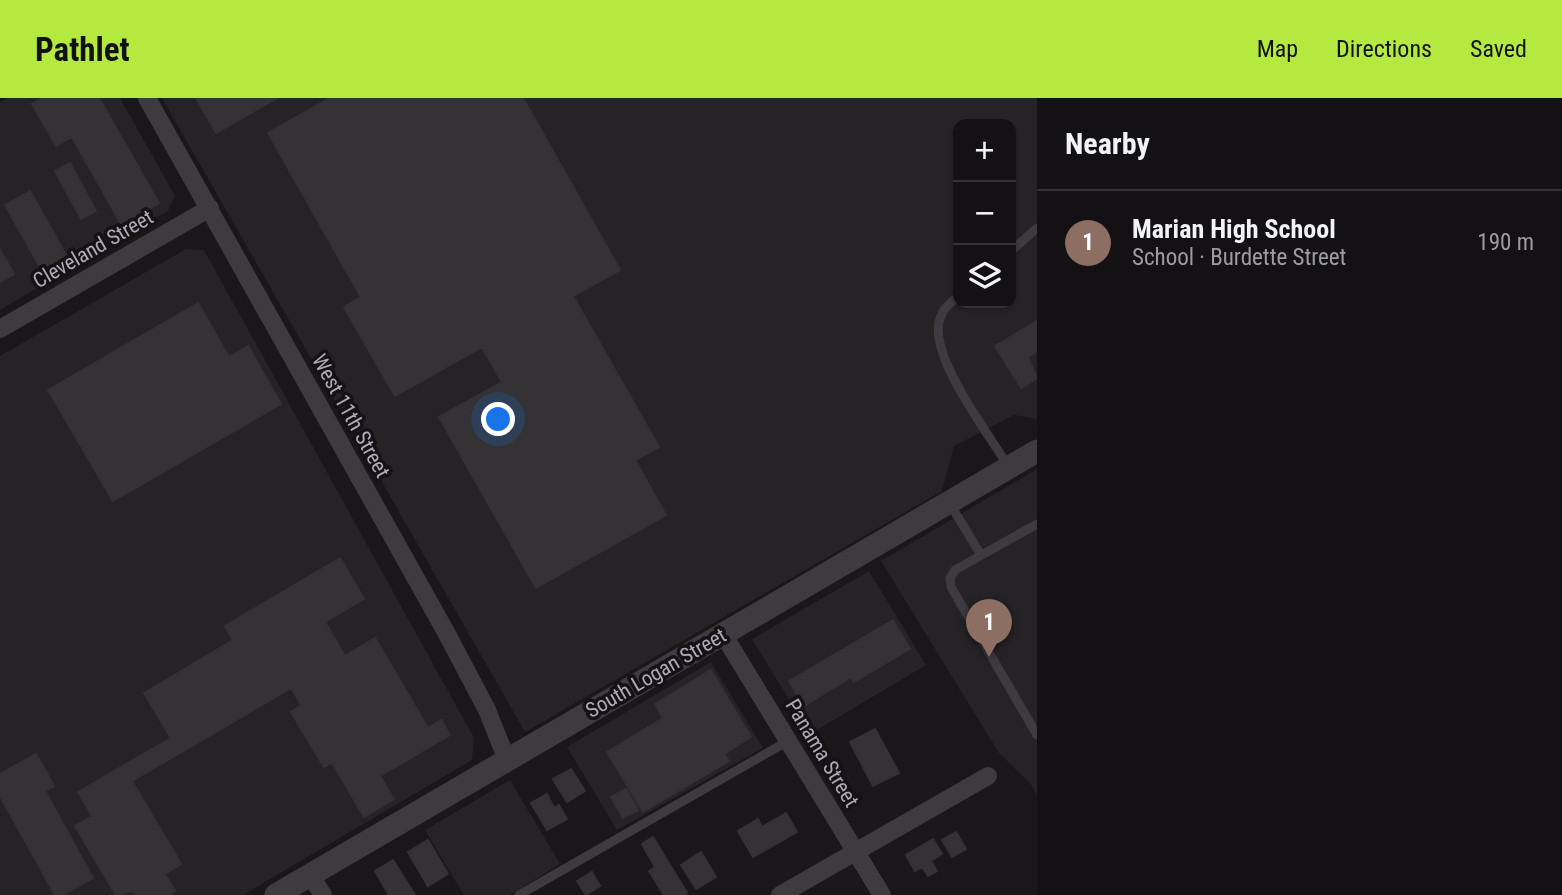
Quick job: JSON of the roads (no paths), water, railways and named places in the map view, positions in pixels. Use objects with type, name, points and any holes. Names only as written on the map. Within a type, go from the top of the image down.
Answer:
[{"type":"street","name":"West 11th Street","points":[[146,98],[447,634],[487,710],[507,760]]},
{"type":"street","name":"Cleveland Street","points":[[0,329],[209,208]]},
{"type":"street","name":"South Logan Street","points":[[276,895],[1037,451]]},
{"type":"street","name":"Panama Street","points":[[723,634],[882,895]]},
{"type":"street","points":[[780,895],[988,776]]},
{"type":"street","points":[[310,875],[323,895]]},
{"type":"lane","points":[[1016,247],[1037,228]]},
{"type":"lane","points":[[953,301],[944,309],[939,323],[939,343],[949,367],[1009,467]]},
{"type":"lane","points":[[949,502],[981,555]]},
{"type":"lane","points":[[1037,524],[955,570],[950,578],[951,587],[1037,735]]},
{"type":"lane","points":[[519,895],[788,741]]},
{"type":"place","name":"Marian High School","points":[[989,657]]}]
